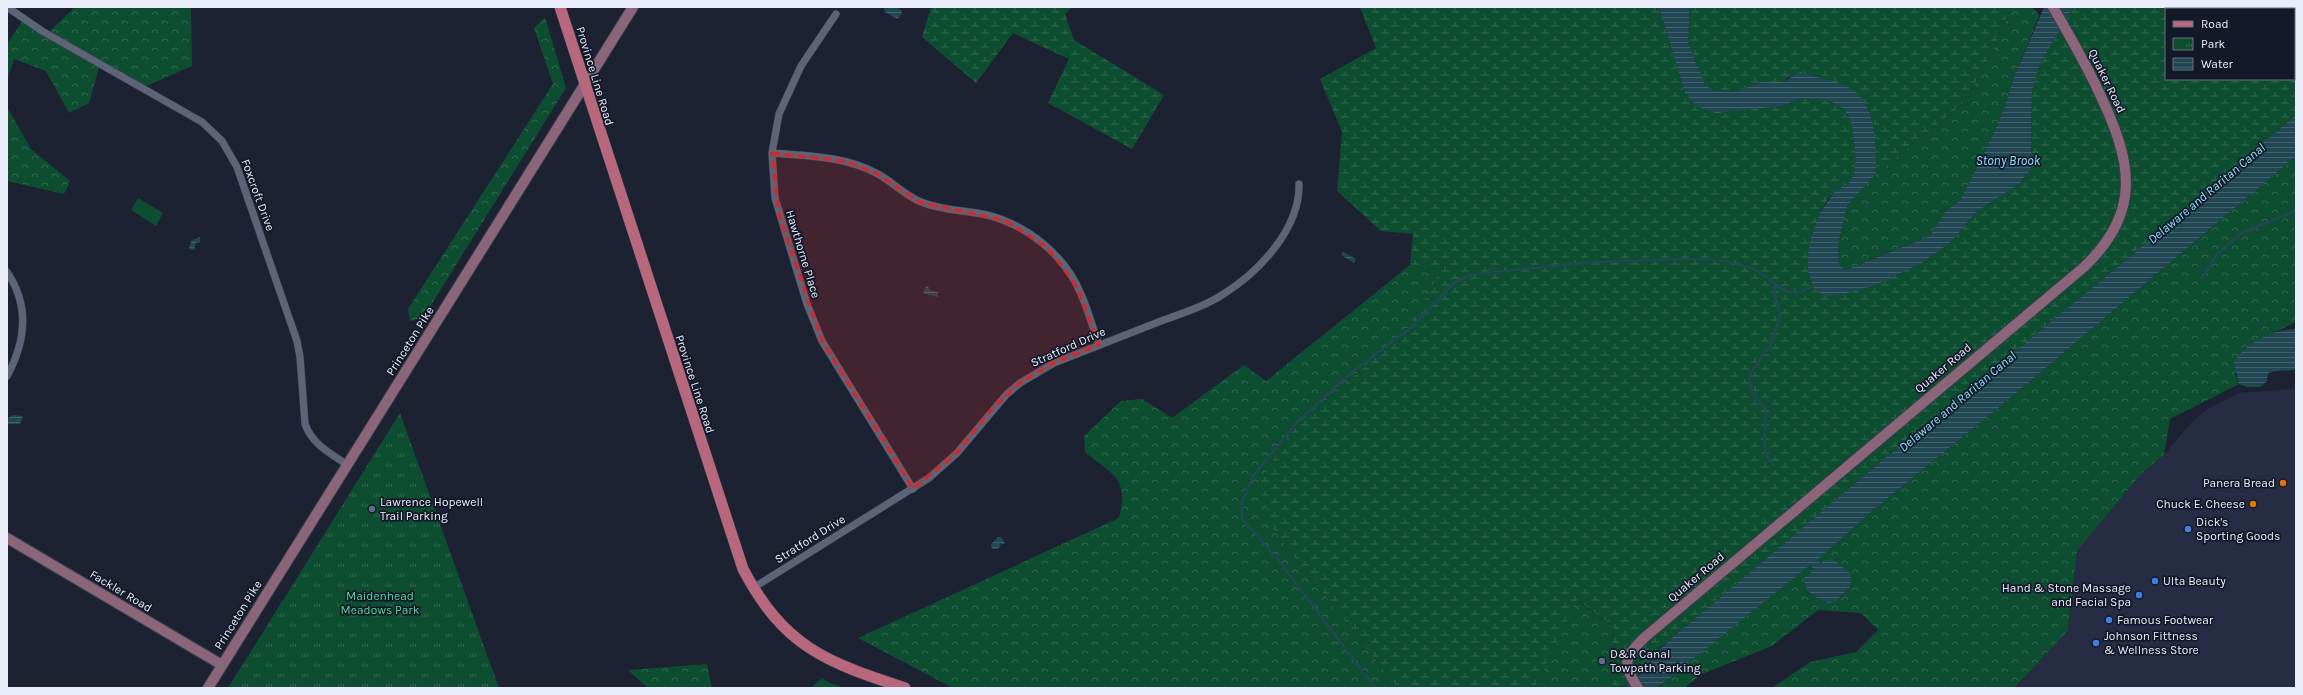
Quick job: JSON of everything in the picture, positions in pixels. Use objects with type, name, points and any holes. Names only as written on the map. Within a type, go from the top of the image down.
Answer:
[{"type":"main road","name":"Province Line Road","points":[[560,7],[584,85],[736,550],[753,588],[778,622],[809,648],[844,667],[905,688]]},
{"type":"street","name":"Foxcroft Drive","points":[[7,7],[42,31],[202,122],[222,141],[237,167],[297,341],[300,357],[305,424],[308,433],[318,445],[346,464]]},
{"type":"street","name":"Princeton Pike","points":[[208,688],[346,464],[632,7]]},
{"type":"street","name":"Quaker Road","points":[[1638,688],[1630,676],[1626,663],[1628,656],[1644,638],[2084,267],[2106,243],[2118,222],[2125,199],[2126,176],[2124,154],[2094,79],[2053,7]]},
{"type":"street","name":"Hawthorne Place","points":[[836,14],[801,66],[784,98],[775,133],[772,153],[773,181],[779,216],[813,319],[833,361],[913,489]]},
{"type":"street","points":[[772,153],[846,161],[876,173],[920,202],[949,210],[988,215],[1019,228],[1047,247],[1070,273],[1081,294],[1100,345]]},
{"type":"street","name":"Stratford Drive","points":[[753,588],[913,489],[945,465],[992,408],[1020,382],[1054,363],[1208,303],[1240,283],[1269,254],[1283,234],[1297,203],[1299,184]]},
{"type":"street","points":[[7,272],[18,292],[22,305],[24,324],[21,345],[7,376]]},
{"type":"street","name":"Fackler Road","points":[[7,538],[222,665]]},
{"type":"highlighted area","points":[[772,153],[846,161],[876,173],[920,202],[1004,220],[1047,247],[1078,288],[1099,345],[1054,363],[1020,383],[992,409],[957,453],[913,489],[822,341],[779,216]]},
{"type":"shaded area","points":[[2296,389],[2296,688],[2014,688],[2068,631],[2077,551],[2142,473],[2164,455],[2191,423],[2209,408],[2239,393]]},
{"type":"green space","points":[[75,7],[191,7],[192,66],[144,87],[100,63],[89,103],[69,113],[46,71],[14,59],[7,80],[7,44],[23,20],[48,33]]},
{"type":"green space","points":[[931,7],[1072,7],[1065,14],[1074,40],[1164,95],[1132,149],[1048,103],[1069,59],[1013,33],[976,83],[922,37]]},
{"type":"green space","points":[[1360,7],[1659,7],[1685,93],[1781,106],[1803,98],[1830,101],[1844,109],[1852,124],[1856,161],[1854,174],[1848,184],[1834,192],[1828,199],[1820,213],[1811,237],[1808,272],[1814,288],[1951,242],[1976,212],[2019,184],[2031,169],[2032,91],[2039,66],[2073,7],[2296,7],[2296,115],[2125,261],[1891,453],[1673,637],[1652,656],[1634,680],[1621,687],[1613,687],[1609,671],[1614,627],[1577,600],[1535,688],[1398,688],[1275,532],[1258,484],[1294,428],[1406,331],[1441,271],[1410,265],[1413,234],[1381,231],[1337,191],[1342,132],[1320,79],[1376,48]]},
{"type":"green space","points":[[1690,7],[2003,7],[2007,18],[1985,67],[1962,104],[1876,174],[1871,116],[1789,77],[1783,82],[1761,82],[1735,92],[1713,90],[1705,85],[1688,42]]},
{"type":"green space","points":[[2003,7],[2033,7],[2039,16],[2013,80],[2003,112],[1982,158],[1960,200],[1945,212],[1930,236],[1846,270],[1839,265],[1838,245],[1847,206],[1876,174],[1962,104],[1985,67],[2007,18]]},
{"type":"green space","points":[[545,17],[566,88],[423,318],[410,321],[408,309],[553,84],[534,28]]},
{"type":"green space","points":[[7,107],[31,149],[70,181],[64,194],[7,181]]},
{"type":"green space","points":[[2296,156],[2296,322],[2267,336],[2235,373],[2239,384],[2170,419],[2164,455],[2142,473],[2077,551],[2068,631],[2014,688],[1772,688],[1810,662],[1856,652],[1878,630],[1861,613],[1818,610],[1772,646],[1702,674],[1684,688],[1659,688],[1671,675],[1810,565],[1836,601],[1851,586],[1817,559],[1872,511],[1997,409]]},
{"type":"green space","points":[[138,198],[163,213],[156,226],[131,210]]},
{"type":"green space","points":[[1410,265],[1441,271],[1406,331],[1294,428],[1275,532],[1398,688],[953,688],[858,638],[1119,518],[1122,505],[1120,486],[1117,479],[1111,473],[1085,452],[1084,436],[1121,401],[1142,399],[1172,418],[1244,365],[1266,381]]},
{"type":"green space","name":"Maidenhead Meadows Park","points":[[400,413],[499,688],[228,688]]},
{"type":"green space","points":[[1576,600],[1614,627],[1609,664],[1610,679],[1613,687],[1535,688]]},
{"type":"green space","points":[[707,664],[712,688],[648,688],[628,670]]},
{"type":"green space","points":[[822,678],[830,683],[844,688],[811,688]]},
{"type":"water","points":[[884,7],[896,7],[901,10],[902,14],[897,19],[885,12]]},
{"type":"water","name":"Stony Brook","points":[[1659,7],[1690,7],[1688,42],[1705,85],[1713,90],[1735,92],[1761,82],[1783,82],[1800,72],[1833,81],[1850,88],[1859,95],[1866,104],[1875,139],[1876,174],[1847,206],[1838,245],[1839,265],[1846,270],[1930,236],[1945,212],[1960,200],[1982,158],[2003,112],[2013,80],[2044,7],[2073,7],[2039,66],[2032,91],[2031,169],[2019,184],[1976,212],[1951,242],[1923,262],[1876,285],[1844,294],[1824,296],[1814,288],[1808,272],[1808,254],[1811,237],[1820,213],[1834,192],[1848,184],[1854,174],[1856,161],[1852,124],[1844,109],[1830,101],[1803,98],[1781,106],[1716,113],[1697,106],[1685,93]]},
{"type":"water","name":"Delaware and Raritan Canal","points":[[2296,115],[2296,156],[1997,409],[1872,511],[1818,559],[1821,563],[1832,558],[1850,573],[1851,586],[1836,601],[1829,603],[1815,597],[1809,592],[1804,578],[1814,570],[1810,565],[1657,688],[1612,688],[1625,687],[1639,675],[1645,663],[1673,637],[1891,453],[2125,261]]},
{"type":"water","points":[[200,237],[200,242],[196,243],[194,250],[189,249],[191,241]]},
{"type":"water","points":[[1343,252],[1356,259],[1354,263],[1341,255]]},
{"type":"water","points":[[927,285],[930,290],[938,292],[938,297],[925,294],[923,292]]},
{"type":"water","points":[[2296,329],[2296,369],[2268,373],[2267,381],[2260,387],[2247,387],[2239,384],[2234,362],[2239,355],[2261,338],[2278,332]]},
{"type":"water","points":[[13,415],[23,416],[20,424],[8,424],[8,418]]},
{"type":"water","points":[[998,537],[1002,538],[1005,544],[1001,544],[998,549],[992,549],[991,544]]},
{"type":"waterway","points":[[2202,278],[2217,254],[2242,233],[2296,211]]},
{"type":"waterway","points":[[1375,688],[1276,557],[1242,519],[1241,504],[1253,476],[1297,422],[1351,373],[1412,327],[1455,282],[1473,274],[1614,261],[1704,259],[1728,262],[1748,267],[1761,273],[1778,286],[1789,292],[1801,292],[1816,284]]},
{"type":"waterway","points":[[1774,465],[1769,460],[1765,447],[1764,439],[1766,408],[1756,399],[1750,385],[1750,374],[1772,343],[1780,314],[1774,293],[1775,286]]},
{"type":"place","name":"Panera Bread","points":[[2283,483]]},
{"type":"place","name":"Chuck E. Cheese","points":[[2253,504]]},
{"type":"place","name":"Lawrence Hopewell Trail Parking","points":[[372,509]]},
{"type":"place","name":"Dick's Sporting Goods","points":[[2188,529]]},
{"type":"place","name":"Ulta Beauty","points":[[2155,581]]},
{"type":"place","name":"Hand & Stone Massage and Facial Spa","points":[[2139,595]]},
{"type":"place","name":"Famous Footwear","points":[[2109,620]]},
{"type":"place","name":"Johnson Fittness & Wellness Store","points":[[2096,643]]},
{"type":"place","name":"D&R Canal Towpath Parking","points":[[1602,661]]}]
